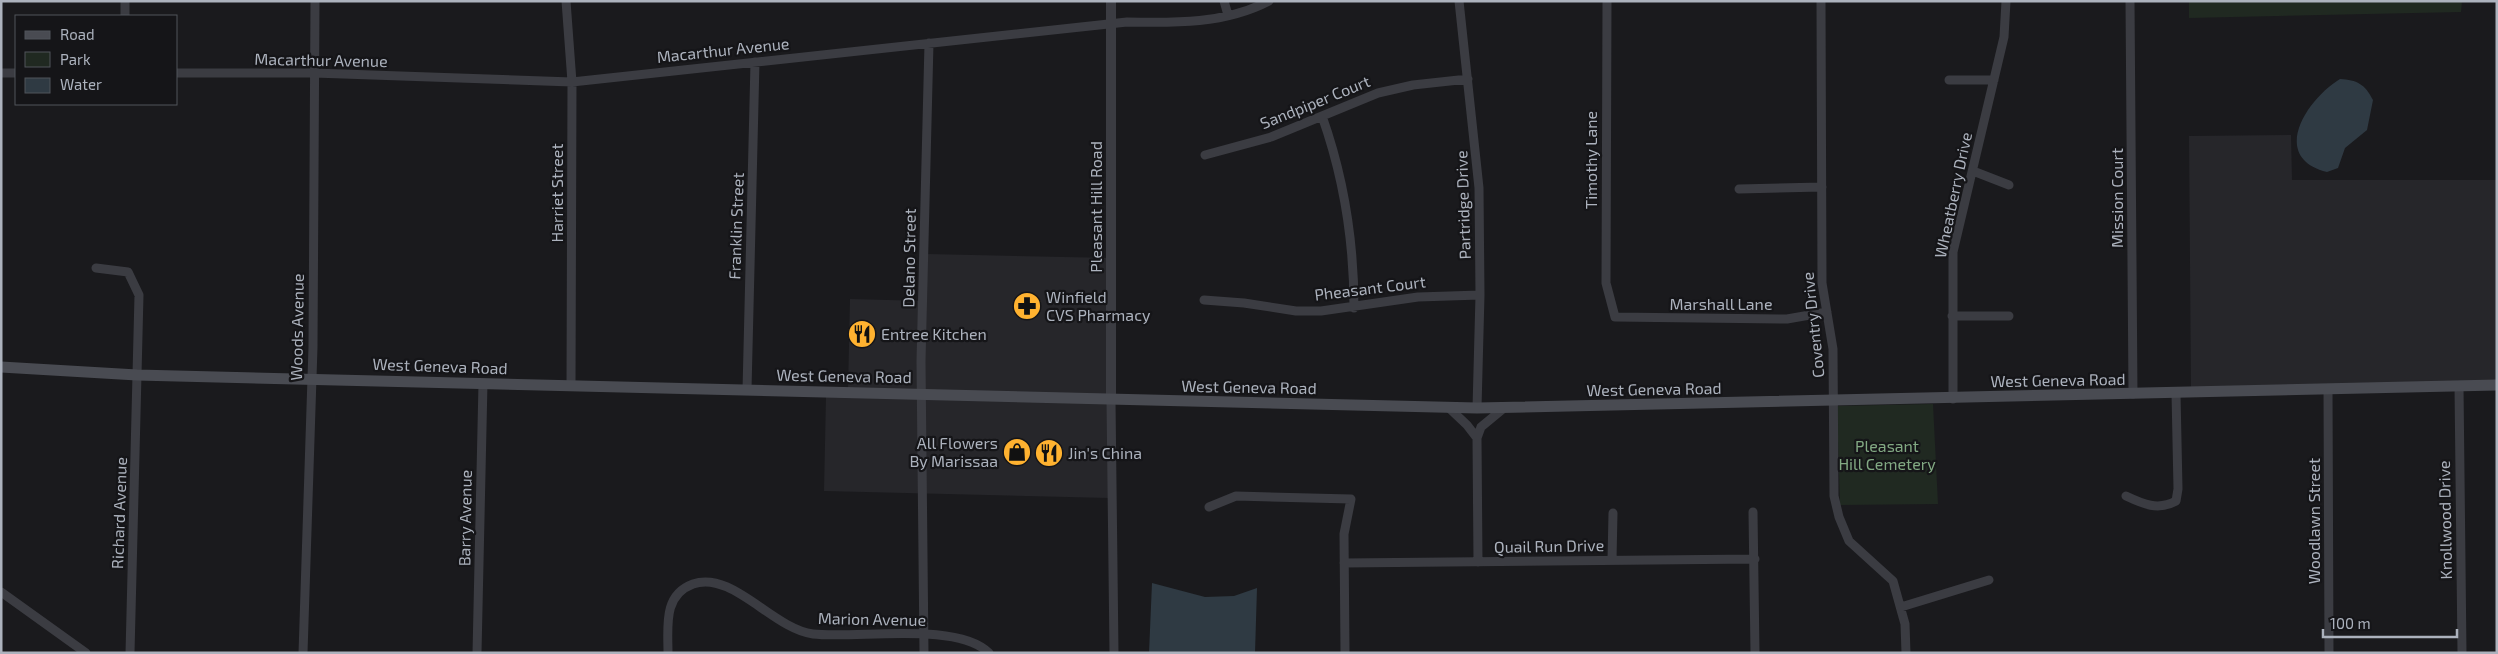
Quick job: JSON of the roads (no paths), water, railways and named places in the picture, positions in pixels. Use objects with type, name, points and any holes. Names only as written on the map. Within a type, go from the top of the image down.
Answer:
[{"type":"main road","name":"West Geneva Road","points":[[1,367],[137,375],[1477,408],[1835,402],[2497,385]]},
{"type":"street","points":[[125,1],[125,15]]},
{"type":"street","name":"Woods Avenue","points":[[303,653],[312,378],[315,1]]},
{"type":"street","name":"Harriet Street","points":[[566,1],[572,82],[571,386]]},
{"type":"street","name":"Pleasant Hill Road","points":[[1111,1],[1111,400],[1114,653]]},
{"type":"street","points":[[1224,1],[1228,16]]},
{"type":"street","name":"Macarthur Avenue","points":[[178,73],[314,74],[572,82],[1127,22],[1192,22],[1228,16],[1249,10],[1269,1]]},
{"type":"street","name":"Partridge Drive","points":[[1459,1],[1479,188],[1480,294],[1477,408]]},
{"type":"street","name":"Timothy Lane","points":[[1607,1],[1606,283],[1615,317]]},
{"type":"street","name":"Coventry Drive","points":[[1821,1],[1822,283],[1833,349],[1835,402],[1834,496],[1839,516],[1849,540],[1894,582],[1905,624],[1906,653]]},
{"type":"street","name":"Wheatberry Drive","points":[[1952,399],[1953,252],[2006,30],[2006,1]]},
{"type":"street","name":"Mission Court","points":[[2130,1],[2133,394]]},
{"type":"street","name":"Delano Street","points":[[924,653],[922,394],[929,43]]},
{"type":"street","name":"Franklin Street","points":[[747,390],[755,62]]},
{"type":"street","points":[[1,73],[15,73]]},
{"type":"street","name":"Sandpiper Court","points":[[1205,155],[1271,137],[1378,93],[1402,87],[1468,79]]},
{"type":"street","points":[[1949,80],[1994,80]]},
{"type":"street","points":[[1322,116],[1338,168],[1352,244],[1354,308]]},
{"type":"street","points":[[1973,171],[2009,185]]},
{"type":"street","points":[[1739,189],[1822,187]]},
{"type":"street","name":"Richard Avenue","points":[[96,268],[128,272],[139,295],[130,653]]},
{"type":"street","name":"Pheasant Court","points":[[1204,300],[1244,303],[1296,311],[1321,311],[1354,308],[1418,297],[1480,294]]},
{"type":"street","name":"Marshall Lane","points":[[1615,317],[1787,320],[1827,312]]},
{"type":"street","points":[[1952,316],[2009,316]]},
{"type":"street","name":"Barry Avenue","points":[[477,653],[483,383]]},
{"type":"street","name":"Knollwood Drive","points":[[2459,386],[2462,653]]},
{"type":"street","name":"Woodlawn Street","points":[[2328,390],[2329,653]]},
{"type":"street","points":[[2126,496],[2146,506],[2166,507],[2176,501],[2178,489],[2176,393]]},
{"type":"street","points":[[1448,407],[1467,425],[1476,438]]},
{"type":"street","points":[[1478,562],[1476,438],[1481,427],[1504,408]]},
{"type":"street","points":[[1209,507],[1236,496],[1351,499],[1344,534],[1345,653]]},
{"type":"street","points":[[1753,512],[1755,653]]},
{"type":"street","points":[[1612,560],[1613,513]]},
{"type":"street","name":"Quail Run Drive","points":[[1344,563],[1755,559]]},
{"type":"street","points":[[1901,606],[1988,580]]},
{"type":"street","name":"Marion Avenue","points":[[668,653],[668,617],[670,606],[676,594],[693,584],[701,583],[727,587],[744,595],[783,624],[810,633],[941,635],[964,640],[989,653]]},
{"type":"street","points":[[1,592],[86,653]]},
{"type":"water","points":[[2340,79],[2351,80],[2360,84],[2367,90],[2373,100],[2367,130],[2345,148],[2338,168],[2327,172],[2309,164],[2300,154],[2297,141],[2299,127],[2306,113],[2316,99]]},
{"type":"water","points":[[1152,583],[1205,597],[1234,596],[1257,588],[1255,653],[1149,653]]},
{"type":"place","name":"Winfield CVS Pharmacy","points":[[1027,306]]},
{"type":"place","name":"Entree Kitchen","points":[[862,334]]},
{"type":"place","name":"All Flowers By Marissaa","points":[[1017,452]]},
{"type":"place","name":"Jin's China","points":[[1049,453]]},
{"type":"park label","name":"Pleasant Hill Cemetery","points":[[1887,455]]}]
